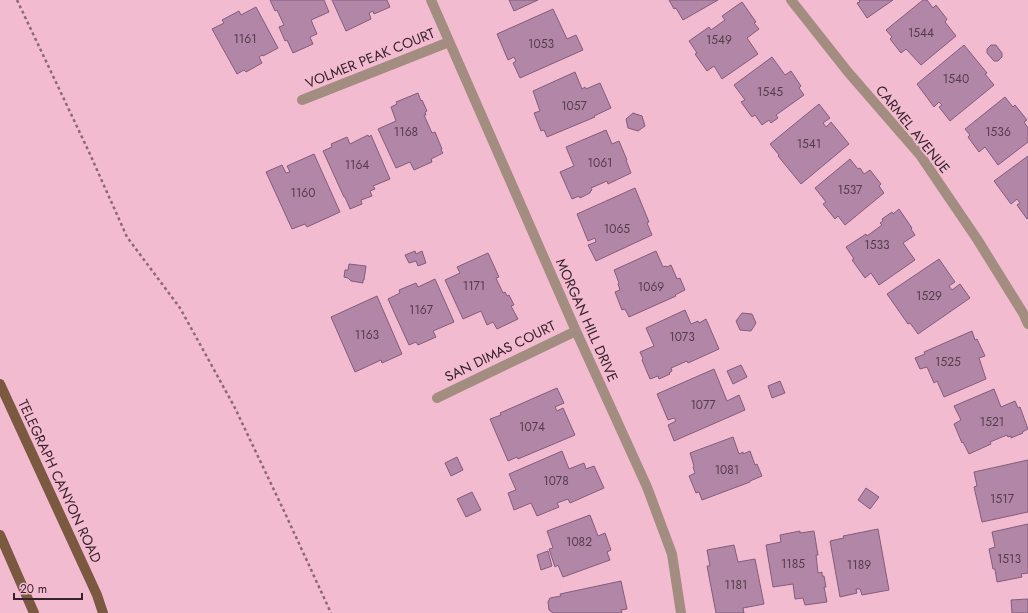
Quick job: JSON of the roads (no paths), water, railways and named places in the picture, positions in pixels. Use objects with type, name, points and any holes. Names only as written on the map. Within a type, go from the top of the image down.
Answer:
[{"type":"main road","name":"TELEGRAPH CANYON ROAD","points":[[0,384],[97,596],[103,613]]},
{"type":"main road","points":[[0,535],[34,613]]},
{"type":"street","name":"MORGAN HILL DRIVE","points":[[431,0],[576,331],[650,493],[672,554],[681,613]]},
{"type":"street","name":"CARMEL AVENUE","points":[[791,0],[848,72],[920,155],[978,239],[1023,313],[1028,324]]},
{"type":"street","name":"VOLMER PEAK COURT","points":[[302,100],[449,42]]},
{"type":"street","name":"SAN DIMAS COURT","points":[[437,398],[576,331]]}]
